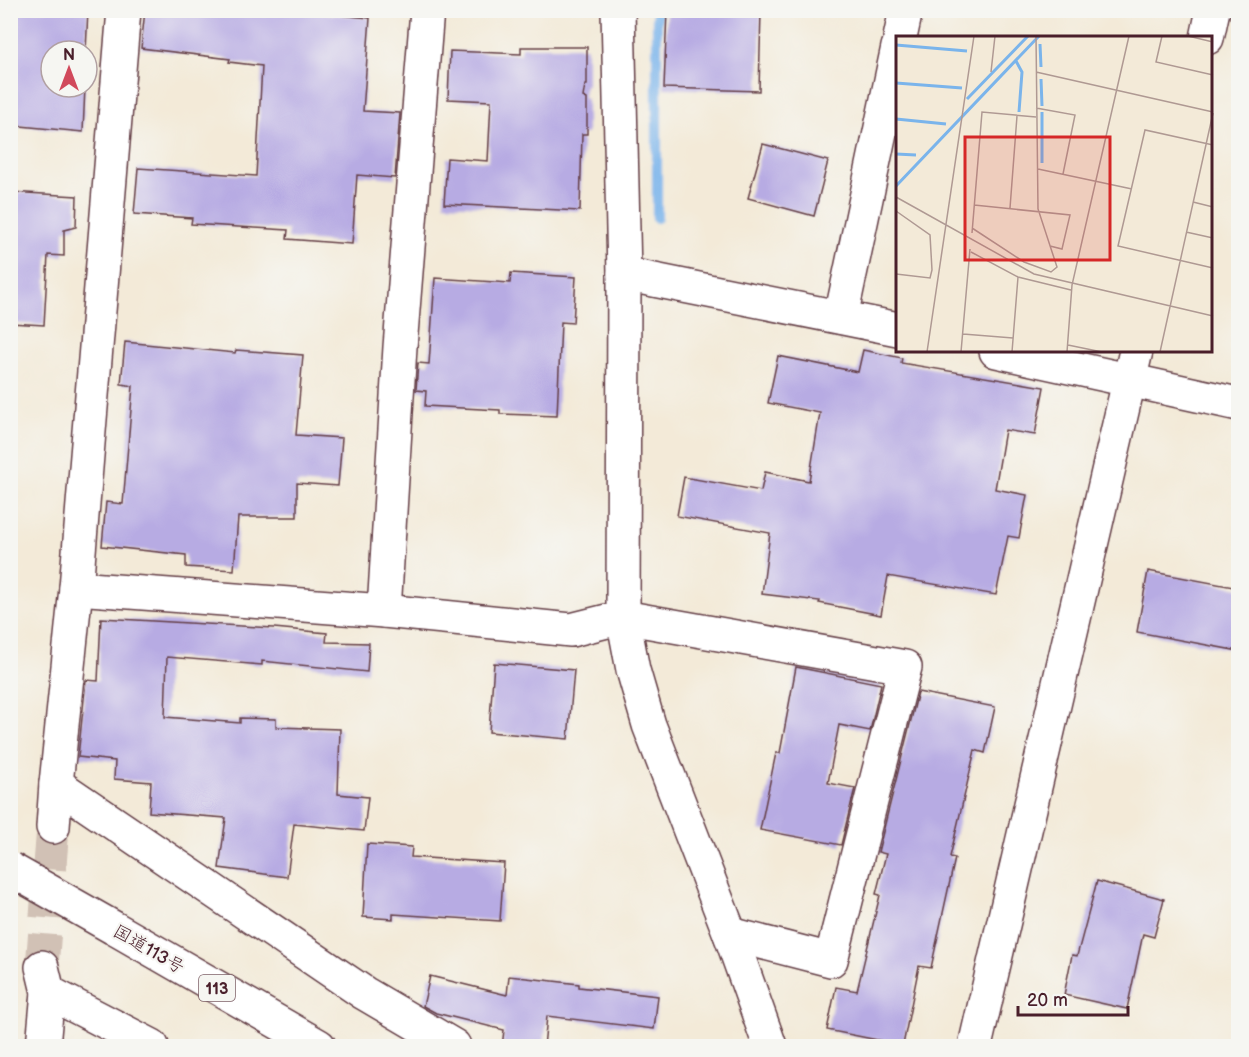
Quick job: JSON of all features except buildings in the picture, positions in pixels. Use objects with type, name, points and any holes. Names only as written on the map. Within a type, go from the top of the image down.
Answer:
[{"type":"main road","points":[[53,827],[76,588],[124,10]]},
{"type":"main road","points":[[384,611],[400,347],[428,10]]},
{"type":"main road","points":[[618,10],[624,274],[623,617],[633,670],[649,725],[730,934],[770,1047]]},
{"type":"main road","points":[[900,36],[906,10]]},
{"type":"main road","points":[[1207,36],[1213,10]]},
{"type":"main road","points":[[841,317],[896,56]]},
{"type":"main road","points":[[624,274],[896,329]]},
{"type":"main road","points":[[1005,352],[1133,366],[1239,404]]},
{"type":"main road","points":[[975,1047],[1133,366]]},
{"type":"main road","points":[[76,588],[384,611],[571,630],[623,617],[905,667],[831,960],[730,934]]},
{"type":"main road","points":[[56,784],[364,993],[454,1047]]},
{"type":"main road","name":"国道113号","points":[[10,869],[319,1047]]},
{"type":"main road","points":[[43,1047],[45,980],[152,1047]]},
{"type":"waterway","points":[[657,10],[657,218]]},
{"type":"tunnel","points":[[42,967],[53,827]]}]
